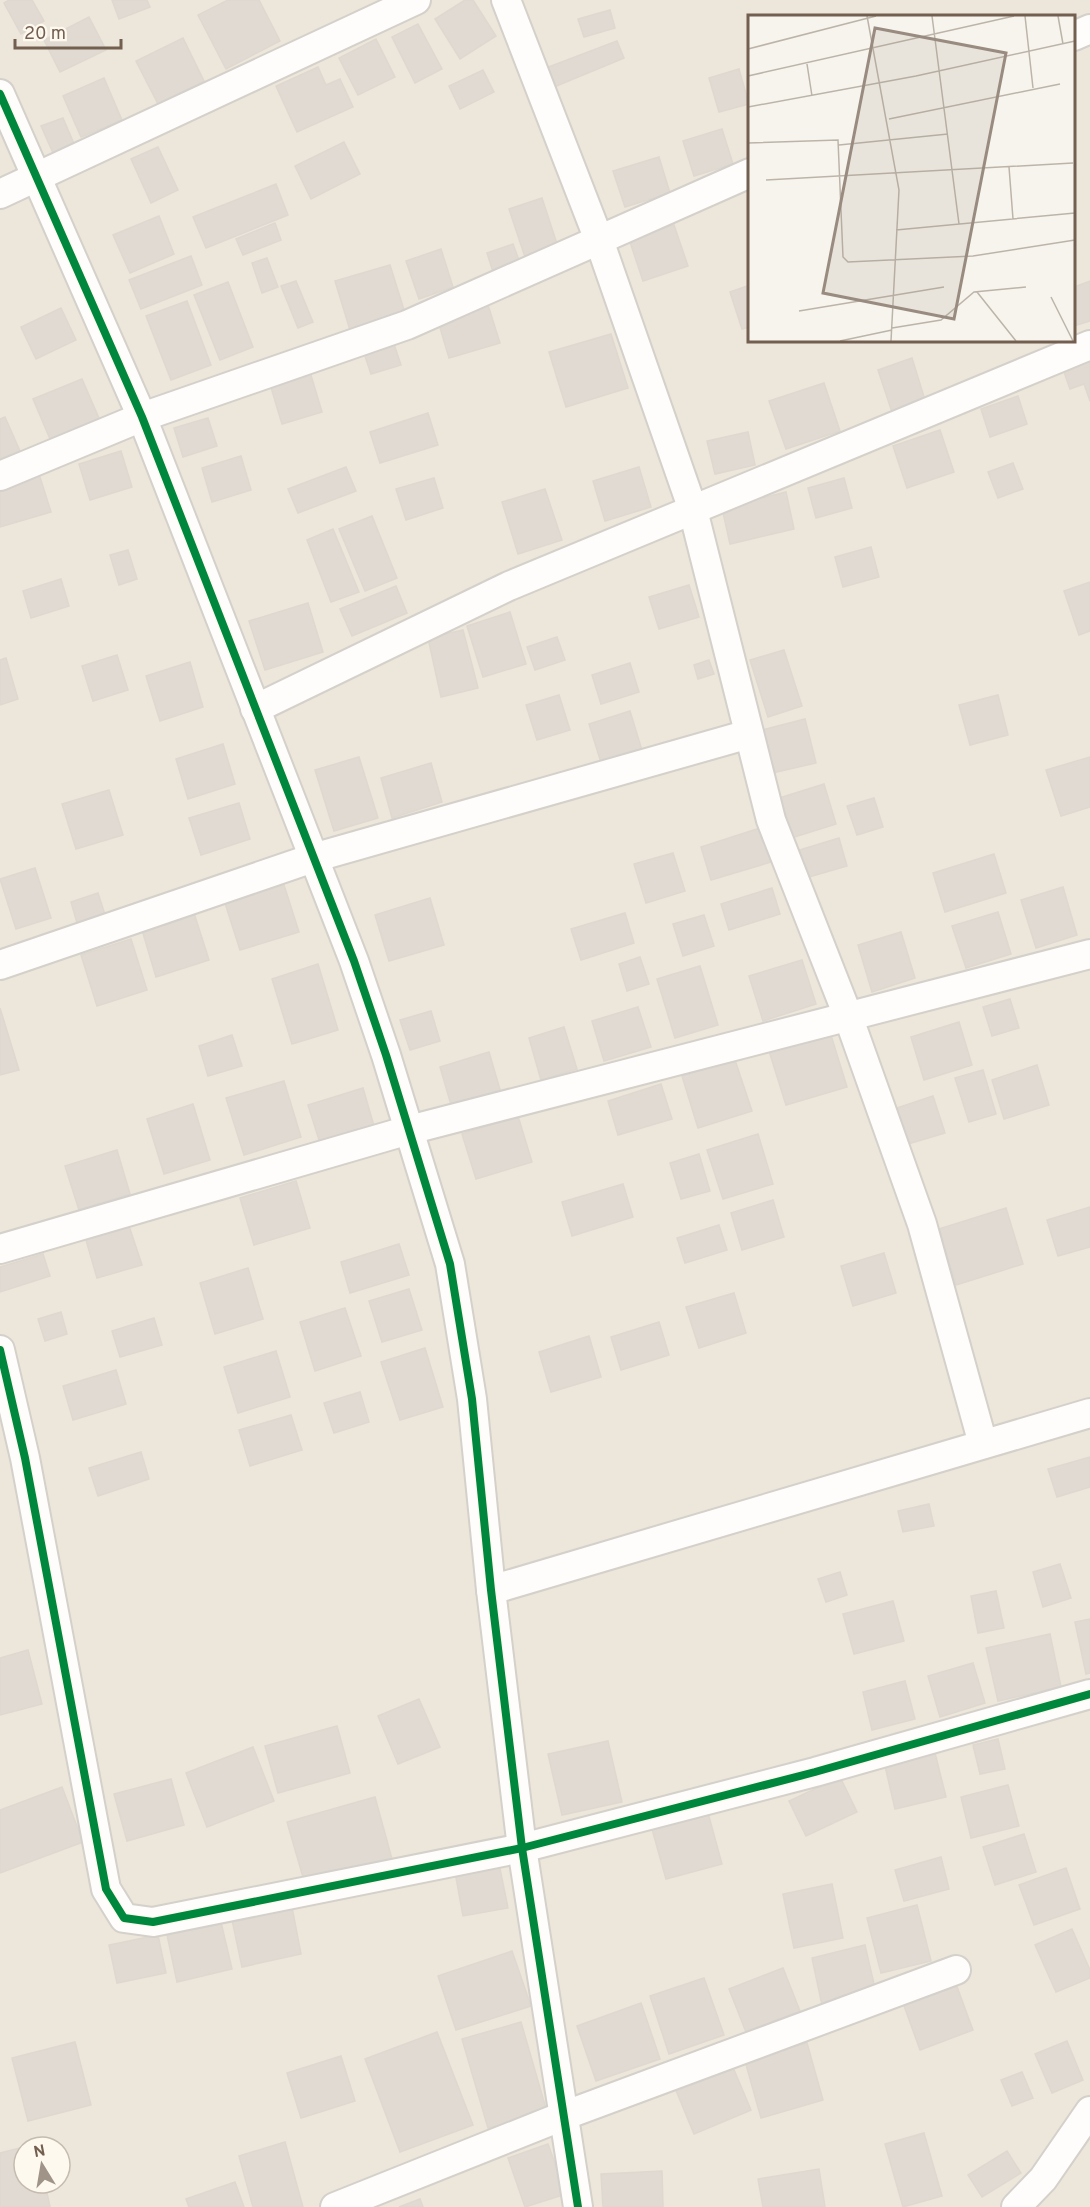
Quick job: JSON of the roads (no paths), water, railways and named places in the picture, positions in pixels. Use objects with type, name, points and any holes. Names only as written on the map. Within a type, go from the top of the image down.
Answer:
[{"type":"street","points":[[0,194],[37,179],[416,0]]},
{"type":"street","points":[[506,0],[599,240],[693,510],[771,820],[848,1016],[922,1224],[983,1444]]},
{"type":"street","points":[[1075,36],[1090,29]]},
{"type":"street","points":[[0,94],[142,417],[354,961],[450,1264],[472,1399],[491,1590],[522,1848],[578,2207]]},
{"type":"street","points":[[0,476],[142,417],[407,325],[748,174]]},
{"type":"street","points":[[255,709],[508,586],[1090,345]]},
{"type":"street","points":[[0,965],[313,858],[749,734]]},
{"type":"street","points":[[0,1249],[409,1130],[1090,954]]},
{"type":"street","points":[[0,1350],[25,1458],[106,1890],[124,1918],[153,1922],[522,1848],[815,1772],[1090,1694]]},
{"type":"street","points":[[491,1590],[1090,1413]]},
{"type":"street","points":[[335,2207],[563,2116],[956,1970]]},
{"type":"street","points":[[1016,2207],[1043,2179],[1090,2111]]}]
